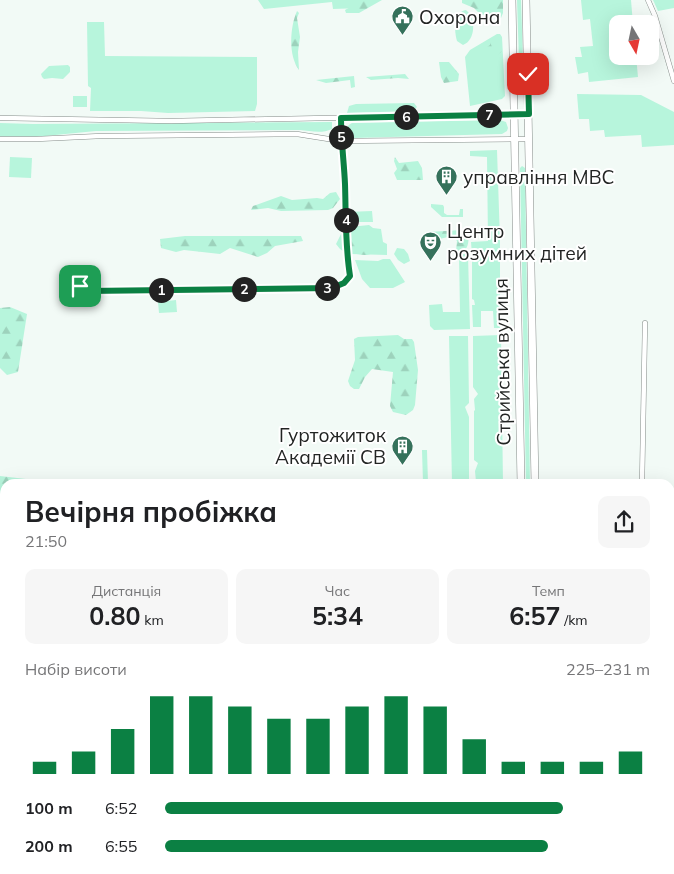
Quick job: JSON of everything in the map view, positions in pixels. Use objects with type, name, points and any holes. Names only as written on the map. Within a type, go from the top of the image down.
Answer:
[{"type":"main road","name":"Стрийська вулиця","points":[[512,0],[521,479]]},
{"type":"main road","name":"Стрийська вулиця","points":[[526,0],[535,479]]},
{"type":"main road","points":[[514,99],[522,101],[529,98]]},
{"type":"main road","points":[[516,166],[523,163],[530,166]]},
{"type":"street","points":[[648,0],[655,16],[674,81]]},
{"type":"street","points":[[0,118],[171,121],[529,114]]},
{"type":"street","points":[[80,286],[86,291],[95,291],[332,288],[344,283],[350,276],[347,256],[341,118]]},
{"type":"street","points":[[0,139],[37,140],[101,136],[297,134],[341,141],[529,139]]},
{"type":"street","points":[[642,479],[645,323]]},
{"type":"green space","points":[[258,0],[375,0],[362,8],[333,9],[332,2],[264,9]]},
{"type":"green space","points":[[357,0],[382,0],[359,13],[346,13],[345,10],[354,5]]},
{"type":"green space","points":[[462,0],[503,0],[503,13],[501,18],[490,14],[481,15],[474,8],[462,3]]},
{"type":"green space","points":[[517,0],[521,0],[524,91],[520,91]]},
{"type":"green space","points":[[581,0],[631,0],[632,15],[609,15],[609,65],[637,65],[638,77],[589,82],[588,72],[578,74],[575,57],[582,57],[580,47],[593,46],[590,19],[583,20]]},
{"type":"green space","points":[[653,0],[674,0],[674,8],[658,11]]},
{"type":"green space","points":[[466,10],[472,18],[473,29],[470,39],[463,45],[457,41],[455,32],[459,14]]},
{"type":"green space","points":[[297,11],[299,13],[297,18],[300,37],[298,52],[299,70],[293,57],[291,41]]},
{"type":"green space","points":[[87,22],[104,22],[105,56],[257,57],[257,104],[255,111],[168,113],[90,111],[91,88],[88,86]]},
{"type":"green space","points":[[500,34],[502,37],[505,96],[502,99],[470,106],[465,57],[470,50]]},
{"type":"green space","points":[[496,38],[501,45],[502,51],[497,56],[485,54],[487,47],[490,45],[490,40]]},
{"type":"green space","points":[[439,62],[449,62],[459,74],[458,81],[444,83],[441,77]]},
{"type":"green space","points":[[68,65],[70,72],[63,79],[44,79],[42,77],[41,74],[49,66]]},
{"type":"green space","points":[[405,74],[409,79],[371,80],[366,77]]},
{"type":"green space","points":[[354,76],[355,87],[351,88],[350,80],[326,83],[316,80]]},
{"type":"green space","points":[[577,94],[641,95],[674,112],[674,145],[642,147],[641,135],[605,137],[604,130],[590,131],[589,119],[579,119]]},
{"type":"green space","points":[[73,96],[87,96],[87,107],[73,107]]},
{"type":"green space","points":[[414,103],[417,107],[413,111],[347,113],[349,106],[356,104]]},
{"type":"green space","points":[[500,120],[506,122],[508,128],[502,134],[353,138],[349,136],[347,130],[348,125],[352,123]]},
{"type":"green space","points":[[332,122],[332,129],[320,132],[300,130],[96,131],[35,137],[0,137],[0,123]]},
{"type":"green space","points":[[497,150],[500,328],[494,328],[493,311],[481,311],[481,327],[473,327],[472,305],[475,305],[472,299],[472,261],[474,261],[474,256],[472,255],[471,242],[488,241],[487,157],[470,156],[470,151]]},
{"type":"green space","points":[[10,157],[32,158],[31,178],[9,177]]},
{"type":"green space","points":[[395,157],[399,163],[418,161],[422,168],[423,180],[397,180],[394,173],[397,169],[394,161]]},
{"type":"green space","points":[[522,166],[525,168],[530,479],[526,479],[520,168]]},
{"type":"green space","points":[[336,192],[340,199],[333,208],[328,210],[281,211],[268,208],[251,210],[253,206],[281,196],[292,200],[323,199],[330,193]]},
{"type":"green space","points":[[431,204],[443,205],[444,213],[447,215],[459,215],[460,209],[463,209],[463,217],[442,217],[431,207]]},
{"type":"green space","points":[[372,211],[373,222],[348,222],[347,212]]},
{"type":"green space","points":[[351,223],[357,227],[353,239],[371,246],[373,253],[367,255],[347,254],[340,249],[336,244],[342,232],[337,225]]},
{"type":"green space","points":[[369,225],[373,228],[381,229],[383,242],[387,244],[387,255],[349,253],[350,227]]},
{"type":"green space","points":[[462,230],[468,233],[467,246],[463,252],[456,251],[457,241],[453,236],[430,241],[426,239],[428,232]]},
{"type":"green space","points":[[185,236],[301,236],[303,241],[275,246],[267,253],[258,257],[230,248],[220,254],[184,250],[176,252],[161,248],[160,239]]},
{"type":"green space","points":[[397,248],[404,249],[410,261],[404,264],[398,260],[394,254]]},
{"type":"green space","points":[[468,254],[470,329],[434,330],[430,326],[429,305],[442,304],[443,312],[460,312],[459,255]]},
{"type":"green space","points":[[390,259],[405,282],[393,288],[370,288],[362,279],[355,260],[378,261]]},
{"type":"green space","points":[[176,300],[177,312],[159,313],[158,302]]},
{"type":"green space","points":[[10,307],[27,314],[18,372],[7,375],[0,368],[0,308]]},
{"type":"green space","points":[[398,335],[404,339],[412,339],[414,342],[418,370],[415,405],[413,410],[406,415],[393,412],[390,406],[393,372],[372,369],[365,377],[359,389],[354,389],[348,381],[355,360],[354,339],[358,337]]},
{"type":"green space","points":[[501,335],[503,479],[476,479],[475,471],[478,463],[474,460],[474,399],[478,394],[473,387],[473,336]]},
{"type":"green space","points":[[449,336],[468,336],[469,403],[465,407],[469,417],[469,479],[452,479]]},
{"type":"green space","points":[[422,450],[427,450],[428,479],[423,479]]},
{"type":"green space","points":[[0,476],[26,479],[0,479]]},
{"type":"place","name":"Охорона","points":[[403,36]]},
{"type":"place","name":"управління МВС","points":[[447,196]]},
{"type":"place","name":"Центр розумних дітей","points":[[431,261]]},
{"type":"place","name":"Гуртожиток Академії СВ","points":[[402,465]]},
{"type":"route","points":[[80,286],[86,291],[178,290],[332,288],[344,283],[350,276],[347,256],[341,118],[529,114],[528,74]]}]
